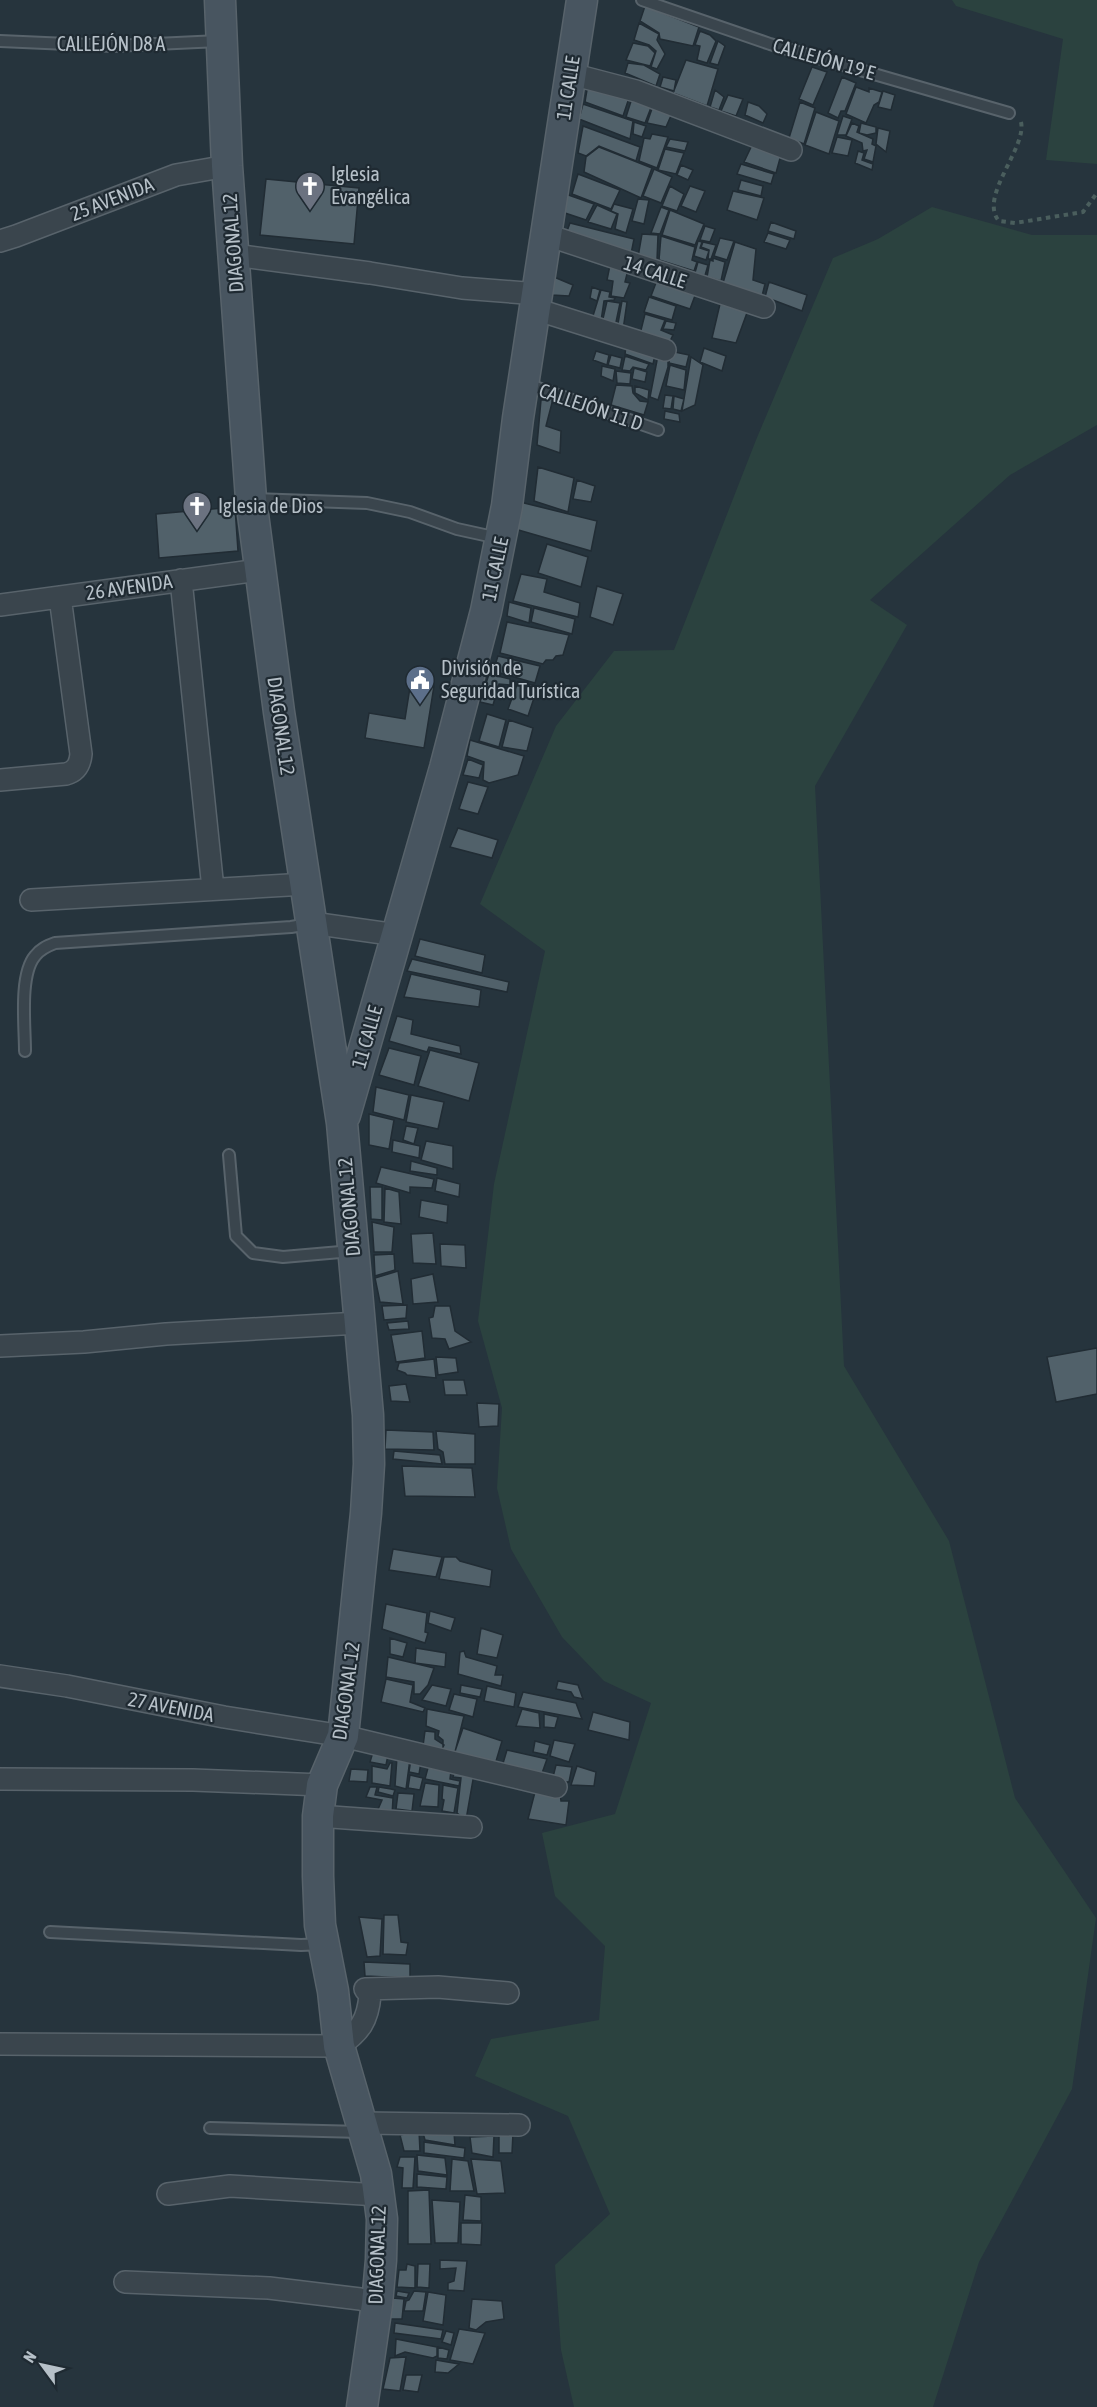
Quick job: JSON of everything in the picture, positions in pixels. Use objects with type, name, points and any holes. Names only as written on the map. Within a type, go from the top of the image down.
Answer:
[{"type":"main road","name":"DIAGONAL 12","points":[[220,0],[227,166],[251,499],[259,570],[342,1123],[368,1414],[369,1464],[343,1736],[322,1785],[318,1816],[320,1925],[333,1991],[339,2046],[364,2127],[380,2195],[381,2260],[362,2407]]},
{"type":"main road","name":"11 CALLE","points":[[342,1123],[470,678],[501,538],[571,74],[578,1]]},
{"type":"street","points":[[571,74],[636,91],[792,150]]},
{"type":"street","name":"25 AVENIDA","points":[[0,240],[176,175],[227,166]]},
{"type":"street","name":"14 CALLE","points":[[547,235],[764,307]]},
{"type":"street","points":[[234,255],[351,270],[537,301],[666,350]]},
{"type":"street","name":"26 AVENIDA","points":[[0,605],[259,570]]},
{"type":"street","points":[[182,580],[213,889]]},
{"type":"street","points":[[0,780],[66,774],[74,770],[79,763],[81,754],[60,597]]},
{"type":"street","points":[[31,900],[306,884]]},
{"type":"street","points":[[312,923],[397,935]]},
{"type":"street","points":[[0,1346],[359,1323]]},
{"type":"street","name":"27 AVENIDA","points":[[0,1676],[68,1686],[224,1717],[343,1736],[556,1787]]},
{"type":"street","points":[[0,1779],[193,1780],[322,1785]]},
{"type":"street","points":[[318,1816],[471,1827]]},
{"type":"street","points":[[333,1991],[438,1987],[508,1993]]},
{"type":"street","points":[[0,2044],[339,2046],[354,2036],[364,2023],[370,1995],[365,1989]]},
{"type":"street","points":[[364,2127],[519,2125]]},
{"type":"street","points":[[168,2194],[230,2186],[380,2195]]},
{"type":"street","points":[[125,2282],[269,2288],[360,2299],[377,2304]]},
{"type":"lane","name":"CALLEJÓN 19 E","points":[[642,0],[770,44],[1009,112]]},
{"type":"lane","name":"CALLEJÓN D8 A","points":[[0,41],[113,46],[222,41]]},
{"type":"lane","name":"CALLEJÓN 11 D","points":[[524,383],[658,430]]},
{"type":"lane","points":[[251,499],[367,503],[410,513],[457,529],[501,538]]},
{"type":"lane","points":[[25,1051],[25,981],[33,957],[42,948],[55,943],[291,927],[312,923]]},
{"type":"lane","points":[[228,1155],[236,1236],[254,1253],[282,1257],[353,1251]]},
{"type":"lane","points":[[50,1932],[301,1945],[323,1944]]},
{"type":"lane","points":[[210,2128],[364,2127]]},
{"type":"path","points":[[1009,112],[1019,119],[1022,129],[997,192],[994,209],[999,221],[1015,223],[1083,212],[1097,192]]},
{"type":"green space","points":[[952,0],[1097,0],[1097,164],[1046,160],[1063,39],[956,6]]},
{"type":"green space","points":[[932,207],[1032,235],[1097,235],[1097,425],[1010,475],[870,600],[907,625],[815,786],[844,1366],[949,1541],[1015,1798],[1096,1918],[1072,2089],[979,2262],[933,2407],[574,2407],[561,2350],[555,2265],[610,2214],[568,2116],[475,2076],[491,2039],[599,2020],[605,1946],[555,1896],[542,1833],[615,1814],[651,1703],[604,1681],[562,1637],[511,1549],[497,1488],[502,1408],[478,1321],[494,1184],[545,951],[480,904],[556,726],[614,651],[674,650],[756,440],[833,258],[878,239]]},
{"type":"building","points":[[645,6],[699,27],[693,46],[660,39],[659,33],[640,21]]},
{"type":"building","points":[[639,23],[659,34],[657,40],[665,54],[657,69],[651,67],[656,51],[649,45],[634,40]]},
{"type":"building","points":[[700,31],[710,35],[716,41],[707,63],[697,60],[700,46],[695,45]]},
{"type":"building","points":[[718,41],[725,46],[718,65],[710,63]]},
{"type":"building","points":[[633,43],[648,46],[655,53],[650,66],[626,60]]},
{"type":"building","points":[[686,60],[718,69],[707,106],[673,93]]},
{"type":"building","points":[[628,63],[644,65],[660,74],[656,86],[625,73]]},
{"type":"building","points":[[812,67],[827,72],[813,105],[799,99]]},
{"type":"building","points":[[663,77],[676,80],[674,91],[660,87]]},
{"type":"building","points":[[842,77],[856,83],[845,111],[841,111],[838,118],[828,113]]},
{"type":"building","points":[[588,84],[629,98],[623,116],[585,102]]},
{"type":"building","points":[[856,87],[869,92],[869,88],[882,92],[879,102],[874,105],[866,123],[846,114]]},
{"type":"building","points":[[715,90],[724,97],[719,110],[710,107]]},
{"type":"building","points":[[883,91],[895,95],[891,110],[878,107]]},
{"type":"building","points":[[728,95],[743,99],[736,116],[721,111]]},
{"type":"building","points":[[632,98],[652,105],[645,123],[626,117]]},
{"type":"building","points":[[748,102],[759,106],[767,114],[763,123],[745,115]]},
{"type":"building","points":[[800,102],[815,108],[804,144],[789,138]]},
{"type":"building","points":[[654,103],[673,111],[666,127],[647,123]]},
{"type":"building","points":[[583,104],[633,121],[630,139],[579,119]]},
{"type":"building","points":[[816,112],[839,121],[829,154],[805,145]]},
{"type":"building","points":[[843,116],[852,119],[846,135],[837,135]]},
{"type":"building","points":[[634,122],[646,126],[642,137],[633,134]]},
{"type":"building","points":[[852,123],[859,126],[857,132],[873,139],[872,144],[876,146],[873,162],[864,159],[867,150],[863,151],[862,143],[846,136]]},
{"type":"building","points":[[861,123],[876,127],[876,133],[867,135],[859,133]]},
{"type":"building","points":[[583,126],[640,147],[636,161],[599,146],[586,156],[578,153]]},
{"type":"building","points":[[878,128],[890,131],[886,152],[876,144]]},
{"type":"building","points":[[652,134],[668,137],[657,168],[639,161],[644,138],[650,139]]},
{"type":"building","points":[[837,137],[852,140],[848,156],[832,153]]},
{"type":"building","points":[[670,139],[688,142],[685,151],[666,147]]},
{"type":"building","points":[[753,143],[782,151],[776,173],[744,162]]},
{"type":"building","points":[[599,147],[652,168],[641,198],[584,172],[586,157]]},
{"type":"building","points":[[665,149],[684,153],[676,174],[658,170]]},
{"type":"building","points":[[858,151],[864,153],[862,160],[873,164],[872,170],[855,163]]},
{"type":"building","points":[[741,164],[774,174],[771,184],[737,174]]},
{"type":"building","points":[[681,165],[693,170],[688,180],[677,175]]},
{"type":"building","points":[[654,169],[672,177],[661,203],[643,196]]},
{"type":"building","points":[[578,174],[620,190],[611,209],[572,194]]},
{"type":"building","name":"Iglesia Evangélica","points":[[266,179],[359,188],[354,244],[260,235]]},
{"type":"building","points":[[741,180],[763,186],[761,196],[738,190]]},
{"type":"building","points":[[670,186],[684,194],[677,211],[662,206]]},
{"type":"building","points":[[690,186],[705,191],[696,212],[681,206]]},
{"type":"building","points":[[733,191],[764,198],[757,220],[727,210]]},
{"type":"building","points":[[560,192],[594,204],[586,220],[559,211]]},
{"type":"building","points":[[638,199],[649,200],[644,224],[632,221]]},
{"type":"building","points":[[614,204],[633,209],[626,233],[615,229],[618,214],[611,211]]},
{"type":"building","points":[[597,205],[617,214],[611,229],[588,222]]},
{"type":"building","points":[[661,207],[669,210],[660,234],[651,233]]},
{"type":"building","points":[[670,210],[704,224],[695,245],[662,235]]},
{"type":"building","points":[[771,222],[796,231],[794,239],[768,231]]},
{"type":"building","points":[[570,223],[634,239],[631,254],[566,234]]},
{"type":"building","points":[[705,226],[715,229],[710,242],[700,240]]},
{"type":"building","points":[[768,233],[790,240],[786,249],[764,242]]},
{"type":"building","points":[[642,234],[658,235],[657,260],[638,257]]},
{"type":"building","points":[[661,236],[695,247],[692,260],[697,262],[694,271],[659,260]]},
{"type":"building","points":[[720,238],[734,241],[727,260],[714,256]]},
{"type":"building","points":[[698,241],[702,242],[700,248],[709,251],[706,260],[694,256]]},
{"type":"building","points":[[703,242],[716,245],[711,259],[708,259],[709,250],[701,247]]},
{"type":"building","points":[[735,242],[756,249],[753,280],[765,284],[762,296],[723,283]]},
{"type":"building","points":[[713,258],[725,262],[721,281],[707,277],[710,260],[713,261]]},
{"type":"building","points":[[698,262],[708,265],[704,279],[694,276]]},
{"type":"building","points":[[610,265],[628,270],[625,282],[630,283],[624,298],[611,296],[613,281],[607,280]]},
{"type":"building","points":[[554,277],[573,285],[569,296],[552,295]]},
{"type":"building","points":[[657,280],[696,293],[690,309],[651,296]]},
{"type":"building","points":[[769,282],[807,295],[802,311],[765,297]]},
{"type":"building","points":[[592,287],[600,290],[597,301],[590,298]]},
{"type":"building","points":[[601,290],[610,292],[609,297],[615,298],[604,301],[601,321],[592,319]]},
{"type":"building","points":[[649,297],[676,306],[672,320],[644,312]]},
{"type":"building","points":[[607,301],[620,303],[615,327],[602,323]]},
{"type":"building","points":[[622,301],[627,302],[623,330],[617,329]]},
{"type":"building","points":[[720,304],[748,310],[736,343],[712,338]]},
{"type":"building","points":[[645,314],[665,320],[661,330],[673,335],[669,343],[640,334]]},
{"type":"building","points":[[666,321],[676,323],[674,330],[663,329]]},
{"type":"building","points":[[627,340],[656,351],[653,364],[625,354]]},
{"type":"building","points":[[704,348],[726,356],[722,371],[700,362]]},
{"type":"building","points":[[659,350],[668,353],[668,367],[658,400],[650,397]]},
{"type":"building","points":[[596,351],[609,355],[607,365],[593,360]]},
{"type":"building","points":[[670,351],[689,355],[686,367],[669,363]]},
{"type":"building","points":[[611,355],[622,358],[620,368],[608,365]]},
{"type":"building","points":[[625,356],[649,364],[646,370],[633,367],[630,371],[622,370]]},
{"type":"building","points":[[691,357],[703,365],[695,405],[682,411]]},
{"type":"building","points":[[670,365],[686,370],[684,390],[666,386]]},
{"type":"building","points":[[602,366],[615,369],[613,381],[601,376]]},
{"type":"building","points":[[634,368],[647,372],[645,382],[632,379]]},
{"type":"building","points":[[616,371],[631,373],[630,384],[617,383]]},
{"type":"building","points":[[616,385],[632,386],[633,393],[640,401],[648,402],[644,415],[611,405]]},
{"type":"building","points":[[635,386],[649,390],[648,400],[635,393]]},
{"type":"building","points":[[665,395],[673,396],[671,409],[663,408]]},
{"type":"building","points":[[674,396],[684,399],[681,411],[673,409]]},
{"type":"building","points":[[553,399],[546,426],[561,431],[560,453],[537,445],[541,400]]},
{"type":"building","points":[[665,411],[679,414],[680,422],[664,419]]},
{"type":"building","points":[[538,467],[574,478],[568,512],[534,501]]},
{"type":"building","points":[[577,480],[595,486],[591,502],[573,499]]},
{"type":"building","points":[[520,502],[597,521],[591,551],[515,529]]},
{"type":"building","name":"Iglesia de Dios","points":[[235,507],[238,551],[159,558],[156,514]]},
{"type":"building","points":[[547,544],[588,557],[581,587],[538,573]]},
{"type":"building","points":[[521,574],[547,579],[544,592],[580,603],[578,617],[513,601]]},
{"type":"building","points":[[597,586],[623,594],[613,625],[590,617]]},
{"type":"building","points":[[509,602],[531,608],[529,623],[507,616]]},
{"type":"building","points":[[534,608],[575,619],[572,634],[531,622]]},
{"type":"building","points":[[507,622],[569,635],[563,655],[556,656],[553,660],[546,660],[543,664],[500,653]]},
{"type":"building","points":[[498,656],[540,666],[535,683],[493,671]]},
{"type":"building","points":[[489,674],[510,679],[510,685],[499,684],[493,705],[480,702]]},
{"type":"building","points":[[411,681],[434,686],[424,748],[365,738],[369,713],[405,719]]},
{"type":"building","points":[[518,682],[538,686],[528,716],[508,709]]},
{"type":"building","points":[[487,714],[506,720],[499,747],[479,741]]},
{"type":"building","points":[[509,720],[533,728],[527,751],[502,747]]},
{"type":"building","points":[[470,740],[524,756],[518,775],[489,783],[483,780],[484,762],[467,756]]},
{"type":"building","points":[[468,759],[483,765],[479,778],[463,775]]},
{"type":"building","points":[[468,782],[488,787],[478,814],[459,809]]},
{"type":"building","points":[[458,828],[498,840],[492,858],[450,847]]},
{"type":"building","points":[[420,939],[485,955],[482,973],[415,956]]},
{"type":"building","points":[[412,959],[509,982],[507,992],[407,971]]},
{"type":"building","points":[[411,974],[481,990],[479,1007],[404,997]]},
{"type":"building","points":[[397,1016],[413,1020],[411,1034],[460,1046],[461,1054],[429,1047],[427,1052],[389,1041]]},
{"type":"building","points":[[389,1048],[421,1056],[414,1085],[379,1075]]},
{"type":"building","points":[[430,1050],[479,1063],[469,1101],[418,1086]]},
{"type":"building","points":[[376,1087],[409,1095],[404,1120],[373,1112]]},
{"type":"building","points":[[411,1095],[444,1102],[438,1129],[406,1122]]},
{"type":"building","points":[[369,1114],[394,1120],[389,1149],[369,1145]]},
{"type":"building","points":[[406,1126],[418,1128],[414,1144],[403,1140]]},
{"type":"building","points":[[393,1140],[420,1146],[419,1158],[392,1152]]},
{"type":"building","points":[[426,1141],[453,1146],[453,1169],[421,1160]]},
{"type":"building","points":[[411,1161],[437,1168],[437,1175],[410,1171]]},
{"type":"building","points":[[381,1167],[434,1179],[432,1188],[410,1187],[410,1193],[376,1183]]},
{"type":"building","points":[[437,1178],[460,1184],[459,1197],[435,1191]]},
{"type":"building","points":[[370,1187],[382,1187],[382,1220],[371,1219]]},
{"type":"building","points":[[385,1188],[399,1192],[401,1224],[384,1222]]},
{"type":"building","points":[[421,1200],[448,1205],[447,1223],[419,1217]]},
{"type":"building","points":[[372,1222],[394,1227],[392,1252],[374,1252]]},
{"type":"building","points":[[433,1233],[436,1264],[413,1263],[411,1234]]},
{"type":"building","points":[[440,1244],[465,1245],[466,1268],[441,1266]]},
{"type":"building","points":[[394,1254],[395,1270],[375,1276],[374,1255]]},
{"type":"building","points":[[398,1271],[403,1304],[380,1302],[375,1278]]},
{"type":"building","points":[[433,1274],[438,1302],[413,1304],[411,1279]]},
{"type":"building","points":[[407,1305],[406,1318],[384,1320],[382,1306]]},
{"type":"building","points":[[435,1306],[450,1306],[455,1331],[471,1342],[449,1349],[445,1339],[432,1338],[429,1318],[433,1317]]},
{"type":"building","points":[[408,1321],[409,1329],[389,1330],[387,1323]]},
{"type":"building","points":[[422,1331],[425,1358],[396,1362],[391,1335]]},
{"type":"building","points":[[1097,1348],[1097,1394],[1056,1402],[1047,1357]]},
{"type":"building","points":[[436,1357],[456,1358],[458,1372],[438,1375]]},
{"type":"building","points":[[434,1359],[436,1378],[407,1375],[397,1370],[399,1363]]},
{"type":"building","points":[[443,1380],[464,1380],[467,1395],[445,1395]]},
{"type":"building","points":[[406,1384],[410,1402],[391,1401],[389,1386]]},
{"type":"building","points":[[477,1403],[499,1404],[498,1426],[479,1427]]},
{"type":"building","points":[[386,1430],[433,1432],[434,1450],[385,1449]]},
{"type":"building","points":[[436,1431],[475,1434],[475,1464],[445,1464],[443,1452],[438,1449]]},
{"type":"building","points":[[394,1451],[440,1455],[442,1464],[393,1459]]},
{"type":"building","points":[[402,1466],[472,1468],[475,1497],[405,1496]]},
{"type":"building","points":[[393,1549],[442,1557],[436,1577],[389,1570]]},
{"type":"building","points":[[444,1557],[456,1557],[460,1561],[492,1570],[490,1587],[439,1579]]},
{"type":"building","points":[[386,1604],[427,1613],[425,1632],[428,1633],[425,1643],[382,1629]]},
{"type":"building","points":[[430,1611],[455,1618],[451,1631],[428,1623]]},
{"type":"building","points":[[481,1628],[503,1635],[497,1658],[477,1654]]},
{"type":"building","points":[[390,1638],[407,1643],[403,1657],[390,1654]]},
{"type":"building","points":[[416,1648],[446,1653],[445,1667],[415,1663]]},
{"type":"building","points":[[464,1651],[466,1657],[497,1666],[495,1675],[503,1675],[501,1686],[458,1674],[460,1652]]},
{"type":"building","points":[[388,1657],[434,1668],[428,1685],[420,1694],[414,1694],[414,1682],[386,1677]]},
{"type":"building","points":[[386,1679],[413,1685],[410,1702],[425,1708],[423,1712],[381,1702]]},
{"type":"building","points":[[558,1681],[578,1685],[583,1699],[574,1697],[571,1692],[556,1689]]},
{"type":"building","points":[[432,1685],[451,1689],[446,1706],[422,1700]]},
{"type":"building","points":[[461,1685],[482,1689],[480,1697],[460,1693]]},
{"type":"building","points":[[487,1686],[516,1693],[514,1707],[484,1701]]},
{"type":"building","points":[[523,1692],[576,1703],[582,1719],[518,1707]]},
{"type":"building","points":[[454,1694],[477,1699],[473,1717],[449,1710]]},
{"type":"building","points":[[427,1709],[464,1716],[454,1756],[443,1753],[443,1740],[438,1736],[439,1731],[426,1726]]},
{"type":"building","points":[[522,1709],[539,1713],[540,1728],[516,1726]]},
{"type":"building","points":[[593,1712],[630,1722],[629,1740],[588,1730]]},
{"type":"building","points":[[544,1714],[558,1717],[555,1728],[544,1727]]},
{"type":"building","points":[[463,1728],[502,1741],[494,1768],[452,1760]]},
{"type":"building","points":[[425,1731],[435,1732],[435,1739],[444,1745],[441,1751],[423,1746]]},
{"type":"building","points":[[554,1740],[575,1744],[569,1762],[550,1756]]},
{"type":"building","points":[[535,1741],[550,1745],[547,1755],[533,1752]]},
{"type":"building","points":[[507,1750],[547,1759],[540,1779],[501,1770]]},
{"type":"building","points":[[373,1752],[388,1755],[386,1765],[370,1762]]},
{"type":"building","points":[[397,1757],[410,1759],[406,1789],[395,1786]]},
{"type":"building","points":[[411,1759],[421,1762],[419,1774],[409,1772]]},
{"type":"building","points":[[392,1763],[390,1786],[372,1783],[372,1766],[387,1769]]},
{"type":"building","points":[[429,1764],[451,1771],[450,1779],[460,1781],[459,1786],[425,1779]]},
{"type":"building","points":[[556,1765],[572,1767],[569,1782],[552,1781]]},
{"type":"building","points":[[577,1766],[596,1772],[594,1786],[571,1785]]},
{"type":"building","points":[[351,1769],[368,1770],[367,1782],[349,1781]]},
{"type":"building","points":[[455,1770],[474,1774],[466,1820],[457,1813],[461,1778],[453,1777]]},
{"type":"building","points":[[410,1775],[423,1778],[420,1790],[408,1788]]},
{"type":"building","points":[[425,1783],[439,1785],[438,1807],[420,1806]]},
{"type":"building","points":[[443,1785],[458,1788],[454,1813],[442,1811]]},
{"type":"building","points":[[370,1787],[377,1787],[375,1795],[393,1798],[392,1816],[376,1814],[382,1800],[366,1797]]},
{"type":"building","points":[[379,1787],[395,1790],[393,1796],[378,1792]]},
{"type":"building","points":[[535,1792],[560,1793],[561,1801],[569,1801],[566,1825],[528,1819]]},
{"type":"building","points":[[398,1793],[414,1794],[412,1811],[396,1809]]},
{"type":"building","points":[[384,1915],[398,1915],[401,1942],[408,1943],[406,1955],[383,1954]]},
{"type":"building","points":[[359,1917],[382,1919],[380,1956],[367,1957]]},
{"type":"building","points":[[364,1962],[410,1964],[410,1978],[365,1976]]},
{"type":"building","points":[[419,2131],[420,2151],[404,2151],[400,2135]]},
{"type":"building","points":[[499,2131],[513,2133],[512,2153],[499,2153]]},
{"type":"building","points":[[423,2133],[454,2133],[455,2145],[425,2140]]},
{"type":"building","points":[[494,2136],[493,2157],[472,2153],[470,2137]]},
{"type":"building","points":[[424,2142],[465,2148],[464,2158],[424,2153]]},
{"type":"building","points":[[417,2155],[445,2158],[447,2175],[418,2171]]},
{"type":"building","points":[[400,2157],[415,2157],[413,2188],[402,2188],[403,2168],[397,2167]]},
{"type":"building","points":[[452,2159],[468,2161],[474,2191],[450,2191]]},
{"type":"building","points":[[471,2159],[501,2161],[505,2193],[477,2194]]},
{"type":"building","points":[[417,2174],[447,2177],[446,2189],[417,2187]]},
{"type":"building","points":[[429,2190],[431,2244],[408,2244],[408,2191]]},
{"type":"building","points":[[465,2195],[481,2197],[481,2221],[463,2220]]},
{"type":"building","points":[[432,2200],[460,2202],[458,2243],[435,2243]]},
{"type":"building","points":[[461,2223],[482,2223],[481,2245],[461,2244]]},
{"type":"building","points":[[440,2260],[467,2261],[464,2291],[448,2290],[448,2283],[454,2281],[456,2268],[440,2269]]},
{"type":"building","points":[[407,2264],[415,2266],[415,2288],[397,2287],[399,2270],[406,2270]]},
{"type":"building","points":[[418,2264],[430,2264],[429,2288],[417,2287]]},
{"type":"building","points":[[397,2291],[409,2293],[407,2298],[396,2296]]},
{"type":"building","points":[[414,2291],[426,2292],[423,2311],[404,2311],[406,2301]]},
{"type":"building","points":[[428,2292],[446,2295],[443,2325],[423,2321]]},
{"type":"building","points":[[393,2298],[404,2299],[402,2319],[389,2319]]},
{"type":"building","points":[[472,2299],[502,2301],[504,2319],[486,2322],[476,2330],[469,2328]]},
{"type":"building","points":[[395,2323],[443,2330],[441,2339],[394,2333]]},
{"type":"building","points":[[459,2329],[485,2333],[473,2364],[450,2360]]},
{"type":"building","points":[[446,2331],[454,2333],[451,2345],[442,2342]]},
{"type":"building","points":[[396,2339],[437,2347],[437,2356],[433,2358],[405,2352],[395,2356]]},
{"type":"building","points":[[438,2347],[449,2350],[447,2359],[438,2358]]},
{"type":"building","points":[[406,2357],[400,2391],[383,2389],[390,2358]]},
{"type":"building","points":[[436,2360],[459,2364],[448,2373],[435,2372]]},
{"type":"building","points":[[406,2375],[422,2375],[418,2392],[403,2390]]},
{"type":"place","name":"Iglesia Evangélica","points":[[310,212]]},
{"type":"place","name":"Iglesia de Dios","points":[[197,532]]},
{"type":"place","name":"División de Seguridad Turística","points":[[420,706]]}]
